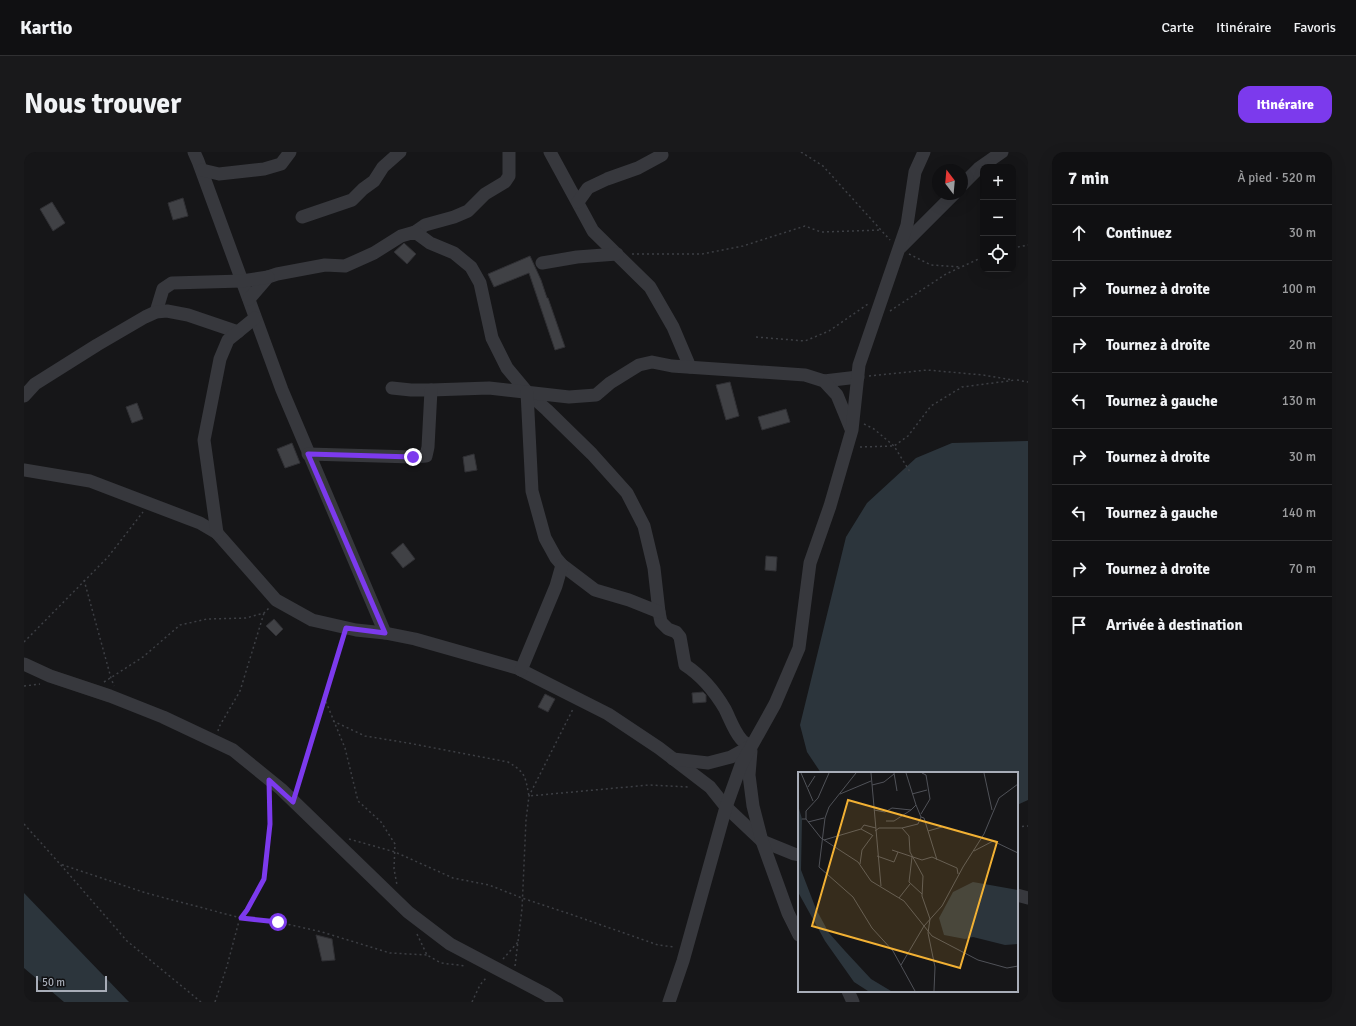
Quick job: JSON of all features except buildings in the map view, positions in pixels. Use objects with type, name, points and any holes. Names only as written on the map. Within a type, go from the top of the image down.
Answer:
[{"type":"street","points":[[194,152],[202,170],[282,390],[385,633]]},
{"type":"street","points":[[202,170],[219,174],[264,169],[281,164],[290,152]]},
{"type":"street","points":[[302,217],[352,200],[374,181],[383,167],[400,152]]},
{"type":"street","points":[[156,312],[163,289],[172,283],[242,281],[325,265],[345,266],[374,253],[401,236],[415,232],[425,225],[454,217],[468,210],[485,194],[505,182],[509,176],[509,152]]},
{"type":"street","points":[[550,152],[593,231],[650,287],[673,327],[690,367]]},
{"type":"street","points":[[669,1002],[687,948],[726,807],[741,765],[775,704],[799,648],[810,563],[830,506],[847,448],[852,424],[859,365],[907,225],[915,172],[924,152]]},
{"type":"street","points":[[968,179],[979,168],[1002,152]]},
{"type":"street","points":[[578,202],[588,188],[606,179],[638,168],[662,155]]},
{"type":"street","points":[[898,250],[948,200]]},
{"type":"street","points":[[415,232],[430,243],[454,253],[472,267],[480,283],[492,338],[507,368],[526,392],[592,454],[627,493],[644,526],[654,568],[661,622],[668,629],[676,632],[680,637],[686,665],[694,671],[712,690],[726,710],[741,740],[751,746]]},
{"type":"street","points":[[542,263],[577,257],[616,254]]},
{"type":"street","points":[[249,299],[268,277]]},
{"type":"street","points":[[24,396],[35,384],[97,345],[156,312],[167,311],[188,315],[238,332]]},
{"type":"street","points":[[217,533],[204,440],[220,359],[228,340],[255,318]]},
{"type":"street","points":[[392,388],[430,390],[489,388],[569,397],[596,395],[610,383],[639,365],[652,362],[690,367],[805,375],[824,381],[858,377]]},
{"type":"street","points":[[824,381],[837,395],[852,424]]},
{"type":"street","points":[[308,454],[413,457],[426,456],[428,447],[430,390]]},
{"type":"street","points":[[526,392],[532,491],[545,538],[556,558],[562,565],[595,590],[629,600],[659,612]]},
{"type":"street","points":[[24,470],[90,481],[200,523],[217,533],[276,600],[312,620],[346,628],[385,633],[415,639],[521,670],[608,714],[673,759],[710,787],[726,807],[762,841],[798,855]]},
{"type":"street","points":[[521,670],[556,586],[562,565]]},
{"type":"street","points":[[24,664],[50,676],[121,700],[163,717],[233,750],[293,802],[408,912],[450,944],[545,994],[557,1002]]},
{"type":"street","points":[[673,759],[708,762],[731,757],[751,746]]},
{"type":"street","points":[[751,746],[749,775],[753,806],[762,841],[788,913],[798,933]]},
{"type":"street","points":[[1018,895],[1028,898]]},
{"type":"street","points":[[848,992],[853,1002]]},
{"type":"path","points":[[801,152],[823,166],[898,250],[931,264],[961,267]]},
{"type":"path","points":[[616,254],[702,254],[743,246],[805,226],[820,232],[881,230]]},
{"type":"path","points":[[1016,247],[1028,245]]},
{"type":"path","points":[[874,322],[946,274],[980,258]]},
{"type":"path","points":[[756,337],[805,341],[829,331],[868,304]]},
{"type":"path","points":[[858,377],[926,370],[983,375],[1028,382]]},
{"type":"path","points":[[847,448],[894,446],[908,436],[931,406],[962,387],[1016,380]]},
{"type":"path","points":[[852,424],[874,429],[894,446],[910,472]]},
{"type":"path","points":[[24,642],[108,557],[150,504]]},
{"type":"path","points":[[84,580],[111,678],[121,700]]},
{"type":"path","points":[[218,743],[219,727],[240,692],[264,613],[276,600]]},
{"type":"path","points":[[92,690],[143,657],[180,625],[207,619],[246,618],[264,613]]},
{"type":"path","points":[[293,802],[346,628]]},
{"type":"path","points":[[324,697],[345,748],[358,801],[381,822],[395,844],[394,869],[396,884],[399,891]]},
{"type":"path","points":[[529,796],[578,699]]},
{"type":"path","points":[[333,721],[365,736],[508,762],[520,770],[526,780],[529,796],[526,820],[522,898],[514,978]]},
{"type":"path","points":[[215,1002],[227,966],[239,921],[247,910],[264,879],[270,824],[269,780]]},
{"type":"path","points":[[529,796],[649,785],[710,787]]},
{"type":"path","points":[[24,824],[127,941],[201,1002]]},
{"type":"path","points":[[1018,827],[1028,826]]},
{"type":"path","points":[[345,838],[395,852],[453,878],[489,884],[522,898],[658,945],[687,948]]},
{"type":"path","points":[[60,864],[146,893],[241,918],[278,922],[322,932],[390,953],[427,955]]},
{"type":"shaded area","points":[[1028,441],[1028,800],[1018,805],[1018,772],[820,772],[807,752],[800,725],[846,537],[867,503],[916,458],[952,443]]},
{"type":"shaded area","points":[[24,893],[129,1002],[64,1002],[24,968]]},
{"type":"route","points":[[278,922],[241,918],[264,879],[270,824],[269,780],[293,802],[346,628],[385,633],[308,454],[413,457]]}]
